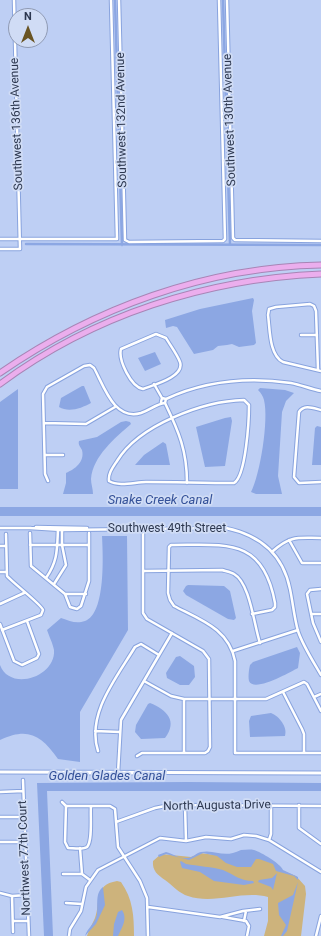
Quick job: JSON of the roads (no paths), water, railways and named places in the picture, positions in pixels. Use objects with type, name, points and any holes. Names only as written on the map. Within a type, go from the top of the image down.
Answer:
[{"type":"highway","points":[[0,373],[57,337],[92,319],[136,300],[224,277],[278,268],[321,265]]},
{"type":"highway","points":[[0,384],[36,359],[68,341],[105,323],[147,306],[228,285],[261,279],[321,274]]},
{"type":"street","name":"Southwest 136th Avenue","points":[[0,249],[20,249],[14,0]]},
{"type":"street","points":[[0,239],[116,239],[110,0]]},
{"type":"street","name":"Southwest 132nd Avenue","points":[[119,0],[125,240],[223,241],[225,239]]},
{"type":"street","name":"Southwest 130th Avenue","points":[[219,0],[225,239]]},
{"type":"street","name":"Southwest 130th Avenue","points":[[227,0],[233,238],[235,240],[321,241]]},
{"type":"street","points":[[310,304],[314,306],[316,311],[317,335],[319,370],[283,362],[278,359],[274,352],[268,315],[269,309],[272,307],[310,304]]},
{"type":"street","points":[[156,334],[163,335],[166,338],[180,365],[177,374],[154,384],[140,389],[134,385],[120,359],[120,354],[121,349],[124,346],[156,334]]},
{"type":"street","points":[[301,335],[317,335]]},
{"type":"street","points":[[48,481],[45,474],[44,423],[44,392],[47,387],[84,366],[90,365],[94,368],[116,407],[128,414],[139,414],[161,402],[165,403]]},
{"type":"street","points":[[162,398],[166,399],[191,389],[236,380],[275,381],[321,391]]},
{"type":"street","points":[[154,384],[162,398],[161,402]]},
{"type":"street","points":[[166,399],[165,403],[179,431],[186,453],[187,483]]},
{"type":"street","points":[[226,401],[247,402],[249,410],[248,436],[238,481],[234,483],[146,482],[114,484],[109,481],[110,471],[129,446],[172,418],[205,406],[226,401]]},
{"type":"street","points":[[44,423],[86,424],[116,407]]},
{"type":"street","points":[[321,410],[302,408],[299,412],[294,477],[296,481],[304,484],[321,482]]},
{"type":"street","points":[[45,455],[63,454]]},
{"type":"street","name":"Southwest 49th Street","points":[[0,528],[226,528],[242,531],[262,542],[273,551]]},
{"type":"street","points":[[46,578],[53,567],[60,528]]},
{"type":"street","points":[[54,584],[66,565],[60,528]]},
{"type":"street","points":[[137,756],[142,753],[184,753],[208,751],[210,699],[208,657],[203,651],[147,619],[144,613],[143,528]]},
{"type":"street","points":[[30,533],[30,563],[65,594],[68,605],[77,609],[81,606],[89,581],[89,533]]},
{"type":"street","points":[[2,630],[41,615],[43,610],[41,605],[24,593],[7,576],[6,534]]},
{"type":"street","points":[[321,538],[295,538],[289,540],[273,551],[286,572],[298,630],[321,675]]},
{"type":"street","points":[[289,540],[302,563],[321,563]]},
{"type":"street","points":[[30,546],[89,545]]},
{"type":"street","points":[[252,614],[272,610],[275,607],[272,586],[263,567],[249,553],[229,546],[171,545],[169,547],[168,594],[170,600],[174,606],[221,633],[229,643],[233,652],[235,661],[235,753],[321,753]]},
{"type":"street","points":[[0,546],[6,546]]},
{"type":"street","points":[[143,571],[222,570],[234,573],[242,581],[247,591],[260,643]]},
{"type":"street","points":[[0,572],[6,572]]},
{"type":"street","points":[[321,589],[312,589],[308,592],[311,614],[316,632],[321,642]]},
{"type":"street","points":[[0,604],[24,593]]},
{"type":"street","points":[[65,594],[86,594]]},
{"type":"street","points":[[311,614],[321,614]]},
{"type":"street","points":[[0,624],[16,664],[22,665],[38,656],[38,651],[27,621]]},
{"type":"street","points":[[233,652],[298,630]]},
{"type":"street","points":[[118,773],[121,720],[172,633]]},
{"type":"street","points":[[98,751],[96,732],[98,711],[138,645],[141,644],[160,655]]},
{"type":"street","points":[[144,681],[171,696],[184,700],[266,699],[304,682],[307,684],[321,711]]},
{"type":"street","points":[[283,692],[304,734],[304,753]]},
{"type":"street","points":[[314,698],[321,694]]},
{"type":"street","points":[[184,700],[184,753]]},
{"type":"street","points":[[96,732],[120,732]]},
{"type":"street","points":[[0,772],[321,773]]},
{"type":"street","name":"Northwest 77th Court","points":[[23,780],[29,936]]},
{"type":"street","points":[[0,792],[23,791]]},
{"type":"street","points":[[62,802],[66,806],[67,847],[80,848],[87,846],[89,841],[90,806]]},
{"type":"street","points":[[299,805],[299,828],[321,844]]},
{"type":"street","points":[[66,806],[110,806],[115,809],[118,847],[143,888],[148,907],[148,936]]},
{"type":"street","points":[[185,806],[186,841]]},
{"type":"street","name":"North Augusta Drive","points":[[116,822],[155,808],[185,806],[321,806]]},
{"type":"street","points":[[269,840],[271,834],[271,806]]},
{"type":"street","points":[[0,817],[24,817]]},
{"type":"street","points":[[69,936],[70,928],[81,911],[86,887],[98,870],[160,838],[186,841],[206,837],[231,839],[244,835],[256,836],[269,840],[321,872]]},
{"type":"street","points":[[0,842],[25,842]]},
{"type":"street","points":[[80,848],[82,874]]},
{"type":"street","points":[[63,874],[82,874],[90,880]]},
{"type":"street","points":[[0,893],[12,896],[27,895]]},
{"type":"street","points":[[12,896],[13,932]]},
{"type":"street","points":[[66,903],[82,904]]},
{"type":"street","points":[[148,907],[244,921],[249,926],[247,936]]},
{"type":"street","points":[[220,917],[246,911],[260,910]]},
{"type":"street","points":[[244,921],[246,911]]},
{"type":"street","points":[[316,936],[321,916]]},
{"type":"street","points":[[13,921],[28,921]]},
{"type":"water","points":[[253,298],[252,311],[256,343],[254,345],[239,347],[232,344],[218,346],[213,350],[194,354],[177,327],[173,326],[166,328],[165,320],[200,309]]},
{"type":"water","points":[[155,352],[161,364],[145,371],[138,358]]},
{"type":"water","points":[[84,386],[91,403],[71,410],[59,407],[61,398]]},
{"type":"water","points":[[260,388],[285,390],[294,393],[286,401],[282,412],[278,476],[282,494],[256,494],[251,492],[258,473],[263,447],[265,409],[263,397],[258,390]]},
{"type":"water","points":[[18,389],[18,489],[0,489],[0,402]]},
{"type":"water","points":[[231,417],[232,421],[225,466],[205,467],[196,427]]},
{"type":"water","points":[[121,422],[130,422],[131,424],[106,448],[96,463],[91,479],[93,494],[63,494],[66,483],[66,473],[76,467],[82,458],[83,454],[79,441],[97,437]]},
{"type":"water","points":[[317,426],[321,427],[321,465],[312,465],[315,428]]},
{"type":"water","points":[[163,442],[166,444],[170,465],[135,465],[144,455]]},
{"type":"water","points":[[0,507],[321,507],[321,516],[0,516]]},
{"type":"water","points":[[102,536],[127,536],[128,630],[80,712],[80,762],[58,759],[40,739],[26,734],[18,734],[0,740],[0,665],[5,673],[13,678],[32,678],[40,674],[48,668],[53,660],[54,650],[47,630],[61,618],[73,622],[79,622],[85,621],[92,616],[97,607],[102,583]]},
{"type":"water","points":[[188,585],[224,586],[230,591],[236,618],[234,620],[228,619],[186,595],[183,591]]},
{"type":"water","points":[[297,647],[300,653],[298,668],[280,677],[258,685],[252,684],[249,681],[250,665],[253,662]]},
{"type":"water","points":[[180,656],[194,666],[195,677],[189,685],[180,685],[167,678],[166,673],[176,657]]},
{"type":"water","points":[[150,703],[161,709],[169,717],[171,726],[165,738],[141,739],[135,732],[136,725]]},
{"type":"water","points":[[271,713],[282,722],[286,733],[285,736],[250,737],[249,721],[251,716]]},
{"type":"water","points":[[37,783],[321,783],[321,791],[47,791],[53,936],[44,936]]},
{"type":"water","points":[[241,850],[252,850],[261,853],[275,862],[283,870],[298,877],[298,880],[294,876],[276,871],[273,864],[259,859],[256,859],[251,867],[237,867],[226,863],[217,856],[203,853],[189,860],[166,854],[159,857],[158,855],[166,852],[179,857],[187,858],[206,851],[229,854]]},
{"type":"water","points":[[181,861],[186,864],[223,870],[241,879],[253,881],[254,883],[244,885],[214,881],[200,872],[182,868]]},
{"type":"water","points":[[277,873],[273,890],[271,887],[258,882],[259,880],[272,878]]},
{"type":"water","points":[[298,882],[287,931],[283,936],[281,936],[286,925],[279,915],[278,903],[293,895]]},
{"type":"water","points":[[103,887],[105,905],[96,924],[85,936],[96,917],[97,899],[100,890]]},
{"type":"water","points":[[122,910],[124,913],[124,923],[118,936],[113,936],[114,924],[118,912]]},
{"type":"waterway","points":[[115,0],[122,245]]},
{"type":"waterway","points":[[223,0],[230,244]]},
{"type":"waterway","points":[[26,244],[321,245]]},
{"type":"water label","name":"Snake Creek Canal","points":[[160,501]]},
{"type":"water label","name":"Golden Glades Canal","points":[[107,777]]}]
